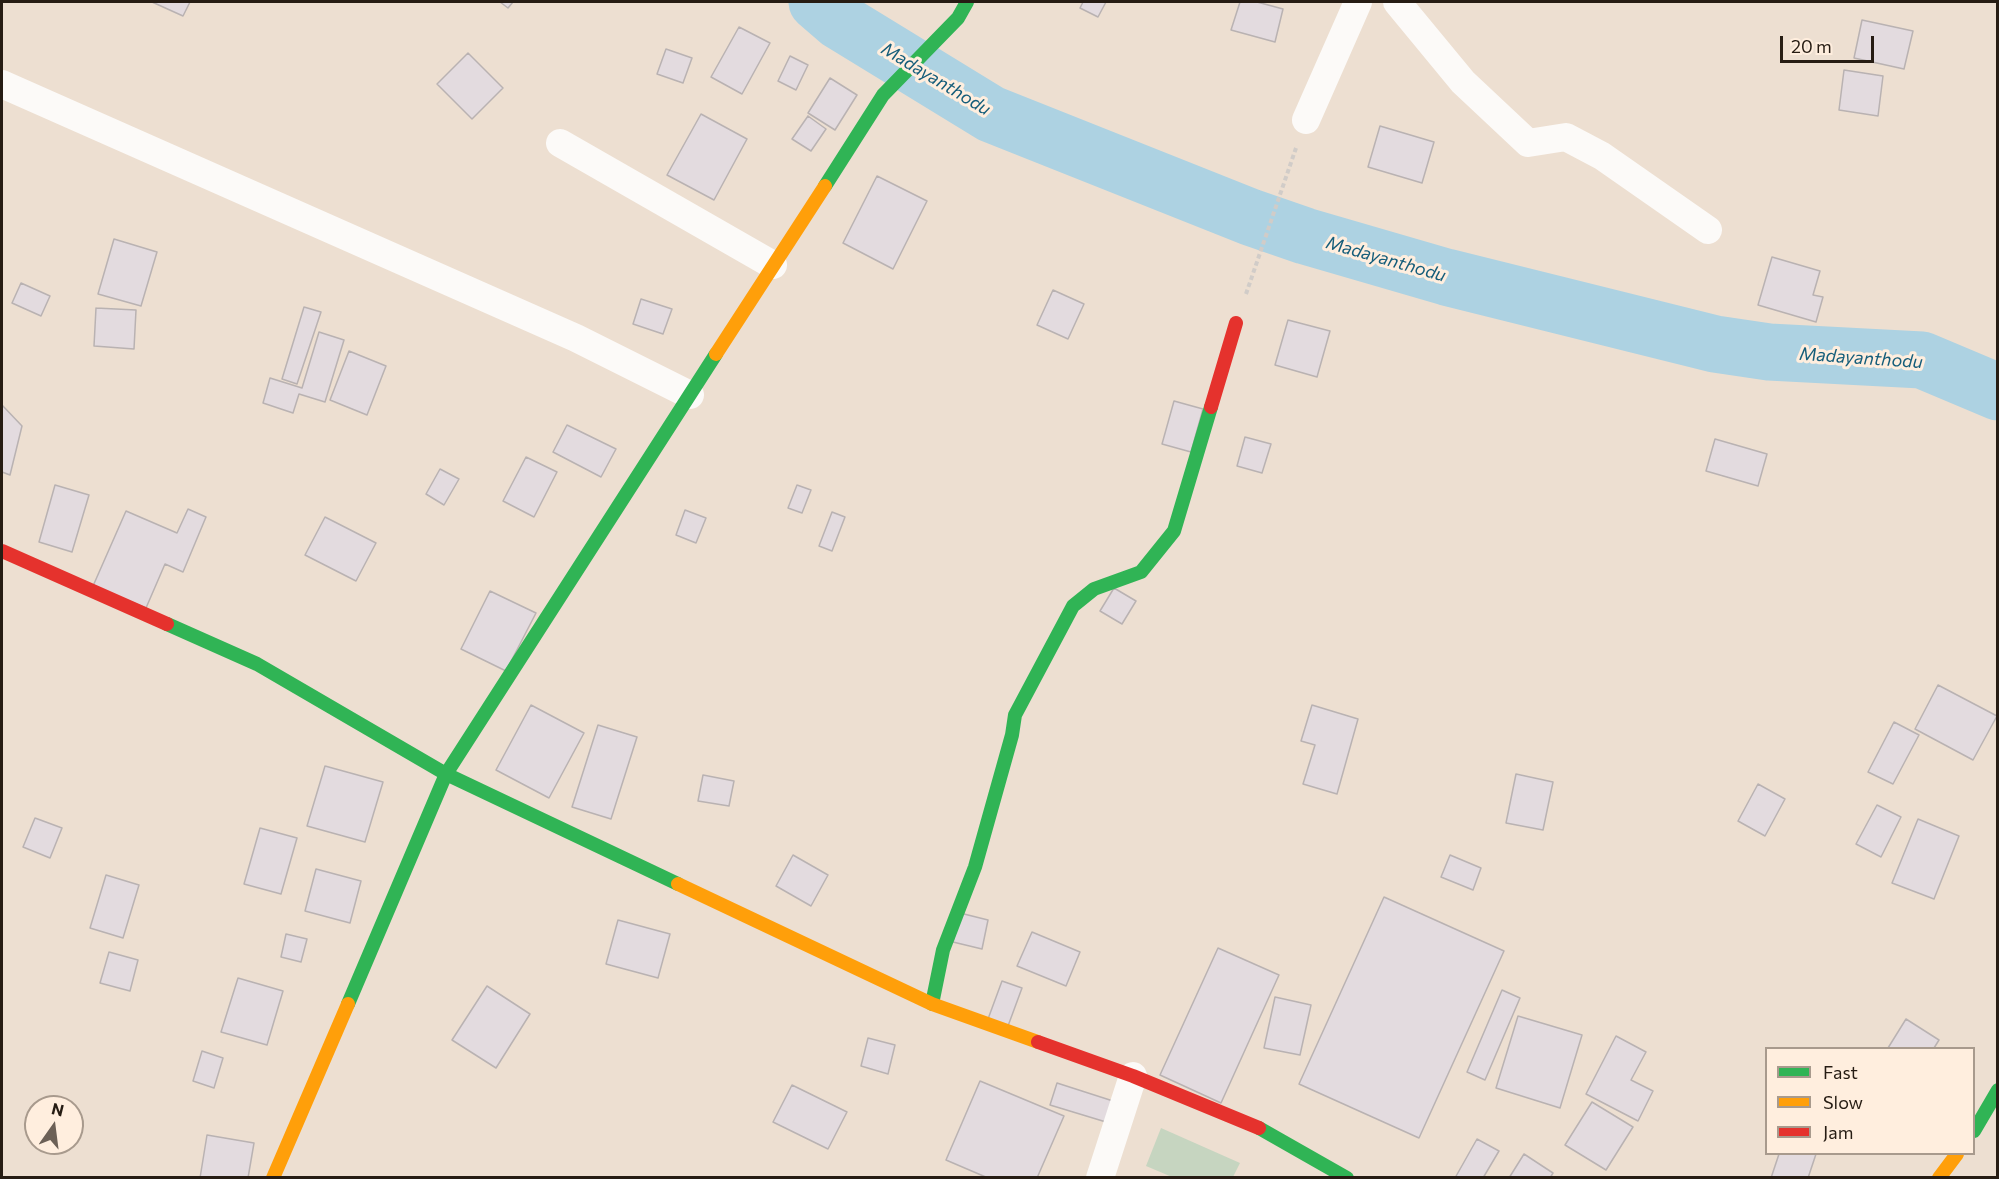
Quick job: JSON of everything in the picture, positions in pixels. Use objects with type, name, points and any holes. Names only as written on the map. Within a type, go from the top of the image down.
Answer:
[{"type":"main road","points":[[273,1178],[446,774],[883,95],[958,18],[967,2]]},
{"type":"main road","points":[[932,1004],[943,950],[975,867],[1012,735],[1015,715],[1073,606],[1094,589],[1141,572],[1174,531],[1236,323]]},
{"type":"main road","points":[[2,551],[257,664],[446,774],[932,1004],[1133,1076],[1260,1128],[1345,1177]]},
{"type":"main road","points":[[1975,1129],[1998,1090]]},
{"type":"main road","points":[[1939,1178],[1956,1155]]},
{"type":"street","points":[[1306,120],[1358,2]]},
{"type":"street","points":[[1397,2],[1463,82],[1528,143],[1566,137],[1602,156],[1708,230]]},
{"type":"street","points":[[2,84],[576,338],[690,395]]},
{"type":"street","points":[[560,143],[773,266]]},
{"type":"street","points":[[1100,1178],[1133,1076]]},
{"type":"path","points":[[1236,323],[1306,120]]},
{"type":"green space","points":[[1161,1128],[1240,1163],[1233,1177],[1172,1177],[1146,1166]]},
{"type":"building","points":[[152,2],[190,2],[183,16]]},
{"type":"building","points":[[500,2],[513,2],[508,8]]},
{"type":"building","points":[[1083,2],[1106,2],[1098,17],[1080,8]]},
{"type":"building","points":[[1240,2],[1257,2],[1283,9],[1275,42],[1231,30]]},
{"type":"building","points":[[1862,20],[1913,31],[1904,69],[1854,58]]},
{"type":"building","points":[[739,27],[770,43],[742,94],[711,77]]},
{"type":"building","points":[[666,49],[692,58],[683,83],[657,74]]},
{"type":"building","points":[[468,53],[503,88],[472,119],[437,84]]},
{"type":"building","points":[[790,56],[808,65],[796,90],[778,81]]},
{"type":"building","points":[[1844,70],[1883,76],[1878,116],[1839,110]]},
{"type":"building","points":[[830,78],[857,95],[835,130],[808,113]]},
{"type":"building","points":[[701,114],[747,139],[714,200],[667,175]]},
{"type":"building","points":[[808,116],[826,129],[811,151],[792,139]]},
{"type":"building","points":[[1380,126],[1434,142],[1422,183],[1368,167]]},
{"type":"building","points":[[877,176],[927,201],[893,269],[843,243]]},
{"type":"building","points":[[114,239],[157,252],[141,306],[98,294]]},
{"type":"building","points":[[1772,257],[1820,271],[1813,295],[1823,297],[1816,322],[1758,305]]},
{"type":"building","points":[[21,283],[50,296],[41,316],[12,303]]},
{"type":"building","points":[[1053,290],[1084,304],[1068,339],[1037,325]]},
{"type":"building","points":[[641,299],[672,309],[663,334],[633,324]]},
{"type":"building","points":[[304,307],[321,312],[297,384],[282,379]]},
{"type":"building","points":[[96,308],[136,310],[134,349],[94,346]]},
{"type":"building","points":[[1288,320],[1330,331],[1317,377],[1275,365]]},
{"type":"building","points":[[319,332],[344,340],[325,402],[299,394],[293,413],[263,403],[270,378],[302,388]]},
{"type":"building","points":[[349,351],[386,366],[367,415],[330,400]]},
{"type":"building","points":[[1174,401],[1203,409],[1191,452],[1162,444]]},
{"type":"building","points":[[2,405],[22,426],[10,475],[2,472]]},
{"type":"building","points":[[567,425],[616,449],[601,477],[553,452]]},
{"type":"building","points":[[1245,437],[1271,444],[1262,473],[1237,466]]},
{"type":"building","points":[[1715,439],[1767,454],[1758,486],[1706,471]]},
{"type":"building","points":[[526,457],[557,472],[534,517],[503,501]]},
{"type":"building","points":[[440,469],[459,479],[444,505],[426,494]]},
{"type":"building","points":[[55,485],[89,495],[72,552],[39,542]]},
{"type":"building","points":[[797,485],[811,490],[802,513],[788,508]]},
{"type":"building","points":[[188,509],[206,517],[183,572],[165,564],[146,608],[93,586],[126,511],[177,533]]},
{"type":"building","points":[[685,510],[706,518],[696,543],[676,535]]},
{"type":"building","points":[[832,512],[845,517],[832,551],[819,546]]},
{"type":"building","points":[[325,517],[376,543],[356,581],[305,555]]},
{"type":"building","points":[[1114,588],[1136,601],[1122,624],[1100,611]]},
{"type":"building","points":[[490,591],[536,613],[506,671],[461,649]]},
{"type":"building","points":[[1938,685],[1997,716],[1973,760],[1915,729]]},
{"type":"building","points":[[531,705],[584,733],[549,798],[496,770]]},
{"type":"building","points":[[1312,705],[1358,719],[1337,794],[1303,784],[1315,745],[1301,741]]},
{"type":"building","points":[[1894,722],[1919,735],[1893,784],[1868,772]]},
{"type":"building","points":[[598,725],[637,737],[611,819],[572,807]]},
{"type":"building","points":[[325,766],[383,782],[365,842],[307,826]]},
{"type":"building","points":[[1516,774],[1553,782],[1543,830],[1506,823]]},
{"type":"building","points":[[703,775],[734,781],[729,806],[698,801]]},
{"type":"building","points":[[1758,784],[1785,799],[1765,836],[1738,821]]},
{"type":"building","points":[[1877,805],[1901,817],[1881,857],[1856,844]]},
{"type":"building","points":[[35,818],[62,828],[50,858],[23,847]]},
{"type":"building","points":[[1918,819],[1959,836],[1934,899],[1892,883]]},
{"type":"building","points":[[260,828],[297,838],[281,894],[244,884]]},
{"type":"building","points":[[793,855],[828,875],[811,906],[776,886]]},
{"type":"building","points":[[1450,855],[1481,868],[1473,890],[1441,877]]},
{"type":"building","points":[[316,869],[361,881],[350,923],[305,911]]},
{"type":"building","points":[[106,875],[139,885],[123,938],[90,928]]},
{"type":"building","points":[[1384,897],[1504,951],[1419,1138],[1299,1084]]},
{"type":"building","points":[[960,913],[988,920],[982,949],[953,942]]},
{"type":"building","points":[[618,920],[670,934],[658,978],[606,964]]},
{"type":"building","points":[[1032,932],[1080,952],[1066,986],[1017,966]]},
{"type":"building","points":[[286,934],[307,939],[301,962],[281,957]]},
{"type":"building","points":[[1218,948],[1279,975],[1221,1103],[1160,1075]]},
{"type":"building","points":[[109,952],[138,960],[130,991],[100,983]]},
{"type":"building","points":[[238,978],[283,991],[267,1045],[221,1032]]},
{"type":"building","points":[[1002,981],[1022,988],[1008,1026],[988,1019]]},
{"type":"building","points":[[487,986],[530,1014],[496,1068],[452,1040]]},
{"type":"building","points":[[1502,990],[1520,998],[1485,1080],[1467,1072]]},
{"type":"building","points":[[1275,997],[1311,1005],[1300,1055],[1264,1048]]},
{"type":"building","points":[[1518,1016],[1582,1035],[1560,1108],[1496,1088]]},
{"type":"building","points":[[1906,1019],[1939,1040],[1935,1047],[1889,1047]]},
{"type":"building","points":[[1616,1036],[1646,1052],[1631,1080],[1653,1091],[1638,1121],[1586,1094]]},
{"type":"building","points":[[868,1038],[895,1045],[888,1074],[861,1066]]},
{"type":"building","points":[[202,1051],[223,1058],[214,1088],[193,1081]]},
{"type":"building","points":[[980,1081],[1064,1116],[1037,1178],[988,1178],[946,1160]]},
{"type":"building","points":[[1057,1083],[1113,1101],[1106,1122],[1050,1105]]},
{"type":"building","points":[[792,1085],[847,1112],[828,1149],[773,1122]]},
{"type":"building","points":[[1592,1102],[1633,1127],[1606,1170],[1565,1145]]},
{"type":"building","points":[[207,1135],[254,1143],[248,1178],[200,1178]]},
{"type":"building","points":[[1477,1139],[1499,1151],[1483,1178],[1455,1178]]},
{"type":"building","points":[[1524,1154],[1553,1173],[1550,1178],[1509,1178]]},
{"type":"building","points":[[1779,1155],[1816,1155],[1808,1178],[1771,1178]]},
{"type":"waterway","name":"Madayanthodu","points":[[817,2],[839,21],[991,114],[1250,217],[1305,236],[1446,277],[1715,344],[1769,352],[1922,360],[1998,392]]},
{"type":"traffic: fast","points":[[825,186],[883,95],[958,18],[967,2]]},
{"type":"traffic: fast","points":[[348,1004],[446,774],[716,354]]},
{"type":"traffic: fast","points":[[932,1004],[943,950],[975,867],[1012,735],[1015,715],[1073,606],[1094,589],[1141,572],[1174,531],[1211,407]]},
{"type":"traffic: fast","points":[[167,624],[257,664],[446,774],[678,884]]},
{"type":"traffic: fast","points":[[1975,1129],[1998,1090]]},
{"type":"traffic: fast","points":[[1259,1128],[1347,1178]]},
{"type":"traffic: slow","points":[[716,354],[825,186]]},
{"type":"traffic: slow","points":[[678,884],[932,1004],[1038,1042]]},
{"type":"traffic: slow","points":[[273,1178],[348,1004]]},
{"type":"traffic: slow","points":[[1939,1178],[1956,1155]]},
{"type":"traffic: jam","points":[[1211,407],[1236,323]]},
{"type":"traffic: jam","points":[[2,551],[167,624]]},
{"type":"traffic: jam","points":[[1038,1042],[1133,1076],[1259,1128]]}]
